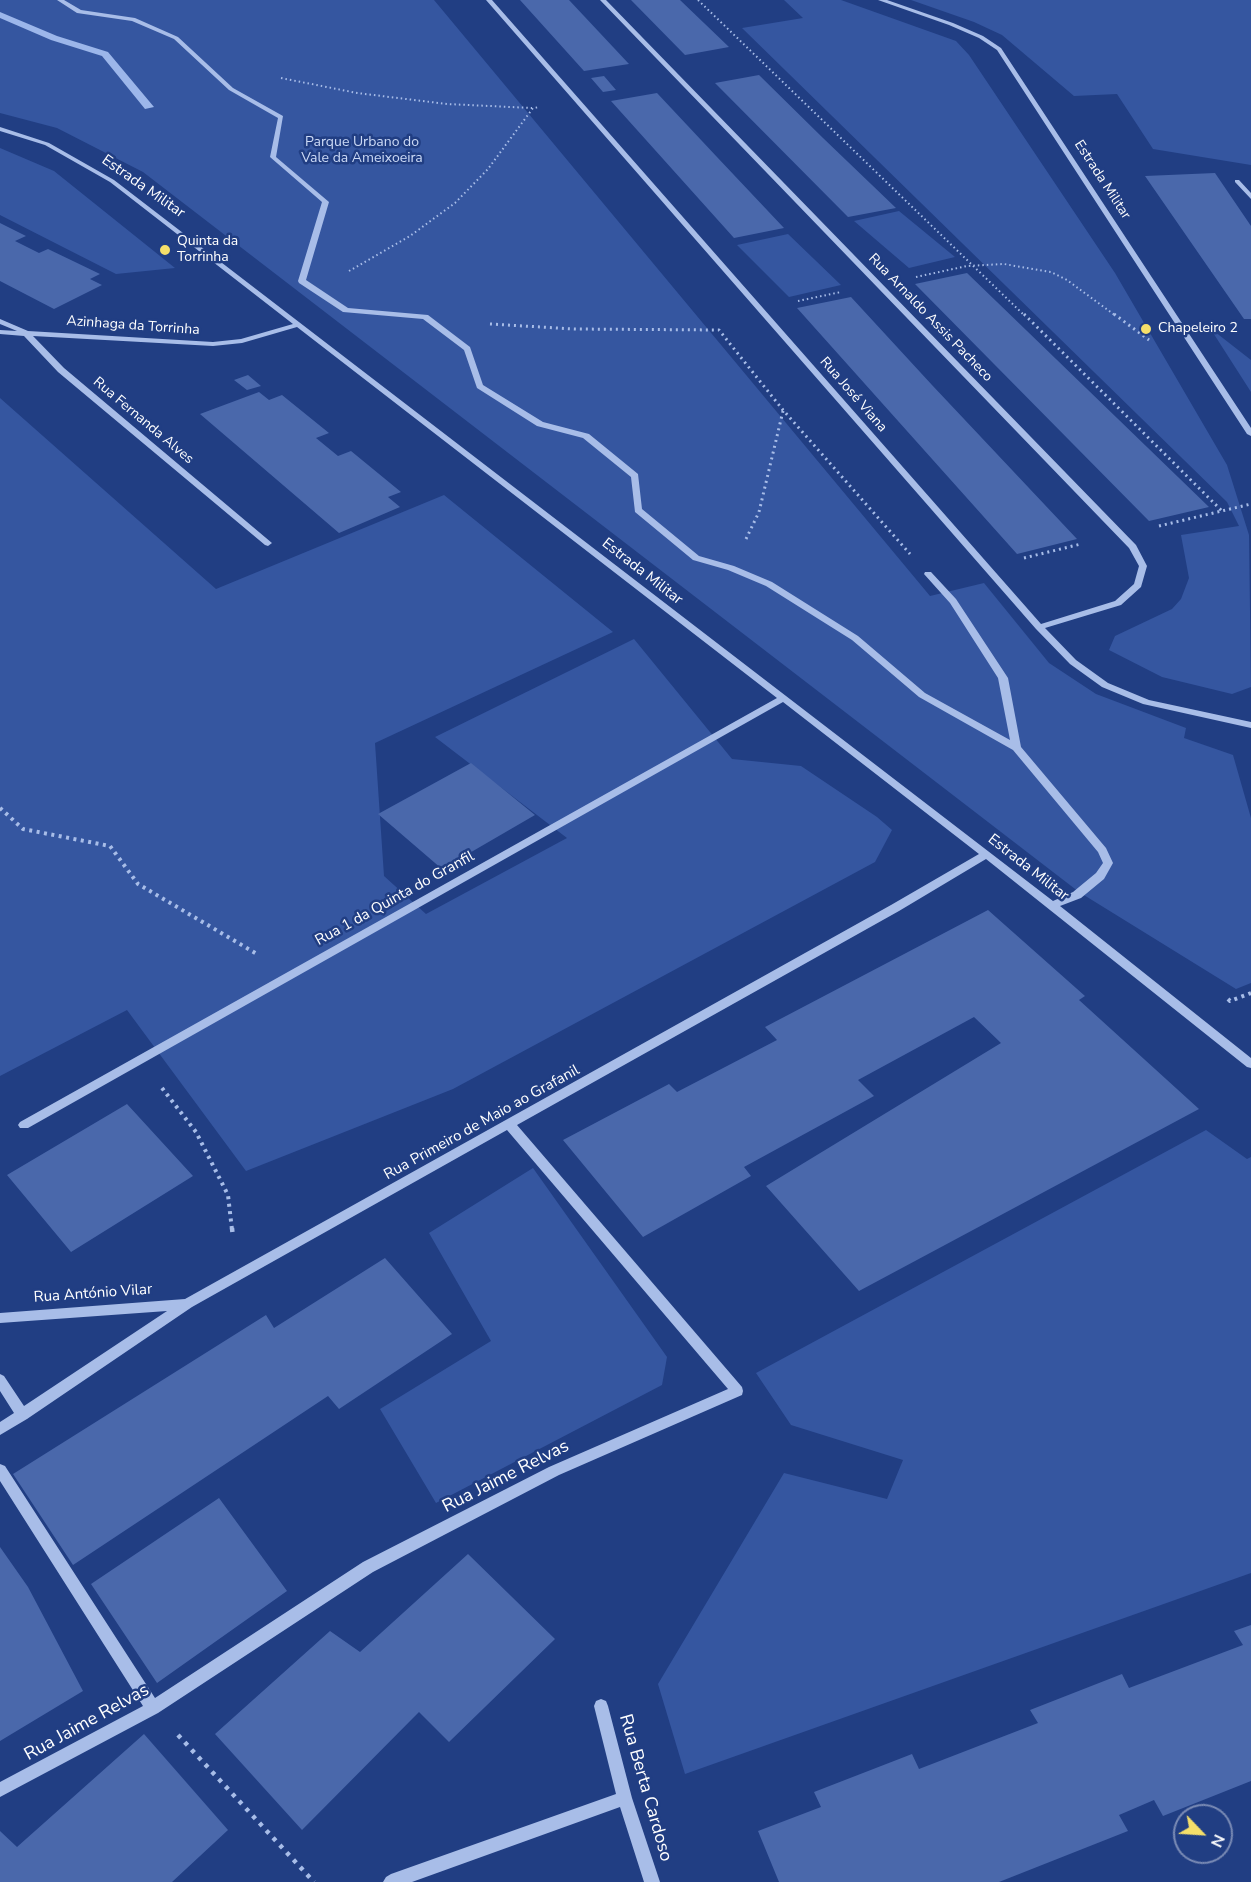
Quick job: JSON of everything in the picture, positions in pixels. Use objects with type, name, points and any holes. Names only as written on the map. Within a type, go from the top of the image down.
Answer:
[{"type":"street","points":[[60,0],[79,12],[133,19],[176,38],[231,89],[280,117],[273,157],[326,202],[302,281],[346,310],[425,317],[467,349],[480,386],[540,424],[586,436],[636,476],[638,510],[696,558],[731,568],[769,584],[844,630],[922,695],[1016,748],[1101,849],[1108,863],[1100,876],[1077,895],[1052,905]]},
{"type":"street","name":"Rua José Viana","points":[[489,0],[1039,627],[1073,662],[1105,685],[1146,702],[1251,725]]},
{"type":"street","name":"Rua Arnaldo Assis Pacheco","points":[[603,0],[1133,547],[1143,566],[1138,585],[1118,603],[1039,627]]},
{"type":"street","name":"Estrada Militar","points":[[881,0],[951,24],[981,37],[999,49],[1251,435]]},
{"type":"street","name":"Estrada Militar","points":[[0,129],[47,144],[112,181],[1052,905],[1251,1064]]},
{"type":"street","points":[[1237,181],[1251,197]]},
{"type":"street","name":"Rua Fernanda Alves","points":[[0,321],[24,331],[61,369],[268,543]]},
{"type":"street","name":"Azinhaga da Torrinha","points":[[0,332],[24,331],[183,345],[242,341],[298,325]]},
{"type":"street","points":[[928,574],[953,601],[1003,678],[1016,748]]},
{"type":"street","name":"Rua 1 da Quinta do Granfil","points":[[24,1125],[782,699]]},
{"type":"street","name":"Rua Primeiro de Maio ao Grafanil","points":[[0,1429],[188,1303],[510,1125],[986,855]]},
{"type":"street","name":"Rua Jaime Relvas","points":[[0,1790],[153,1708],[368,1567],[554,1471],[737,1391],[510,1125]]},
{"type":"street","name":"Rua António Vilar","points":[[0,1318],[188,1303]]},
{"type":"street","points":[[0,1380],[22,1415]]},
{"type":"street","points":[[0,1470],[153,1708]]},
{"type":"street","name":"Rua Berta Cardoso","points":[[602,1706],[625,1798],[652,1882]]},
{"type":"street","points":[[391,1882],[625,1798]]},
{"type":"path","points":[[698,0],[975,266],[1222,511]]},
{"type":"path","points":[[277,77],[390,97],[447,104],[533,108],[578,102]]},
{"type":"path","points":[[313,289],[359,267],[410,236],[455,203],[488,169],[533,108]]},
{"type":"path","points":[[967,266],[1004,264],[1051,272],[1067,280],[1146,340],[1205,363]]},
{"type":"path","points":[[425,317],[574,329],[719,330],[783,410],[928,574]]},
{"type":"path","points":[[731,568],[759,512],[783,410]]},
{"type":"path","points":[[0,808],[24,829],[110,846],[138,884],[290,974]]},
{"type":"path","points":[[139,1059],[196,1132],[228,1195],[237,1276]]},
{"type":"path","points":[[153,1708],[314,1882]]},
{"type":"green space","name":"Parque Urbano do Vale da Ameixoeira","points":[[0,0],[434,0],[930,596],[984,583],[1049,663],[1096,694],[1186,728],[1184,738],[1233,755],[1251,818],[1251,983],[1236,989],[1079,892],[143,172],[57,128],[0,113]]},
{"type":"green space","points":[[784,0],[841,0],[956,41],[969,55],[1115,273],[1227,465],[1249,535],[1251,687],[1232,694],[1162,677],[1109,650],[1115,636],[1172,609],[1181,599],[1189,578],[1181,535],[1239,526],[1227,502],[742,28],[803,18]]},
{"type":"green space","points":[[911,0],[1251,0],[1251,165],[1153,149],[1117,94],[1074,96],[1002,35],[974,22]]},
{"type":"green space","points":[[0,148],[54,171],[175,268],[116,274],[0,215]]},
{"type":"green space","points":[[899,211],[955,257],[909,268],[854,221]]},
{"type":"green space","points":[[788,234],[841,285],[789,297],[737,245]]},
{"type":"green space","points":[[1210,328],[1251,360],[1251,392]]},
{"type":"green space","points":[[0,398],[216,589],[444,495],[613,632],[375,743],[384,876],[426,914],[567,838],[435,737],[634,639],[732,759],[801,766],[877,817],[892,830],[875,862],[453,1089],[246,1171],[127,1010],[0,1076]]},
{"type":"green space","points":[[1206,1130],[1247,1159],[1251,1157],[1251,1573],[685,1774],[658,1684],[784,1473],[887,1499],[903,1460],[791,1425],[756,1373]]},
{"type":"green space","points":[[533,1168],[667,1357],[662,1385],[436,1503],[380,1409],[491,1341],[429,1233]]},
{"type":"building","points":[[520,0],[569,0],[629,64],[584,71]]},
{"type":"building","points":[[631,0],[680,0],[729,47],[685,55]]},
{"type":"building","points":[[759,75],[896,208],[848,217],[715,83]]},
{"type":"building","points":[[604,76],[616,90],[603,92],[591,78]]},
{"type":"building","points":[[657,93],[784,228],[734,238],[611,101]]},
{"type":"building","points":[[1215,173],[1251,226],[1251,319],[1244,319],[1145,176]]},
{"type":"building","points":[[0,223],[26,236],[15,241],[39,253],[48,249],[100,274],[90,279],[102,285],[54,309],[0,281]]},
{"type":"building","points":[[967,273],[1209,507],[1149,521],[915,284]]},
{"type":"building","points":[[851,297],[1077,539],[1017,554],[797,308]]},
{"type":"building","points":[[248,375],[261,386],[247,390],[234,380]]},
{"type":"building","points":[[259,392],[269,400],[282,395],[329,433],[316,438],[338,456],[351,451],[401,492],[388,497],[400,507],[339,533],[200,414]]},
{"type":"building","points":[[471,763],[535,815],[442,869],[378,814]]},
{"type":"building","points":[[988,910],[1085,996],[1079,1000],[1199,1109],[859,1291],[766,1186],[1001,1043],[974,1017],[858,1080],[874,1096],[744,1167],[751,1176],[643,1237],[563,1140],[669,1084],[677,1092],[777,1040],[765,1027]]},
{"type":"building","points":[[127,1104],[193,1176],[71,1252],[7,1175]]},
{"type":"building","points":[[385,1258],[452,1334],[339,1409],[328,1396],[73,1565],[13,1474],[266,1315],[274,1328]]},
{"type":"building","points":[[219,1498],[287,1591],[157,1683],[91,1584]]},
{"type":"building","points":[[0,1547],[28,1587],[83,1691],[0,1741]]},
{"type":"building","points":[[468,1554],[555,1639],[449,1742],[419,1712],[302,1830],[215,1734],[330,1631],[360,1652]]},
{"type":"building","points":[[1251,1625],[1251,1781],[1193,1804],[1173,1804],[1173,1812],[1163,1816],[1154,1800],[1119,1815],[1128,1831],[999,1882],[779,1882],[758,1831],[821,1807],[814,1792],[912,1754],[919,1769],[1038,1723],[1030,1710],[1122,1674],[1129,1688],[1243,1645],[1234,1631]]},
{"type":"building","points":[[144,1734],[228,1830],[172,1882],[0,1882],[0,1831],[17,1847]]},
{"type":"waterway","points":[[0,15],[54,38],[105,54],[149,107]]},
{"type":"place","name":"Quinta da Torrinha","points":[[165,250]]},
{"type":"place","name":"Chapeleiro 2","points":[[1146,329]]}]
